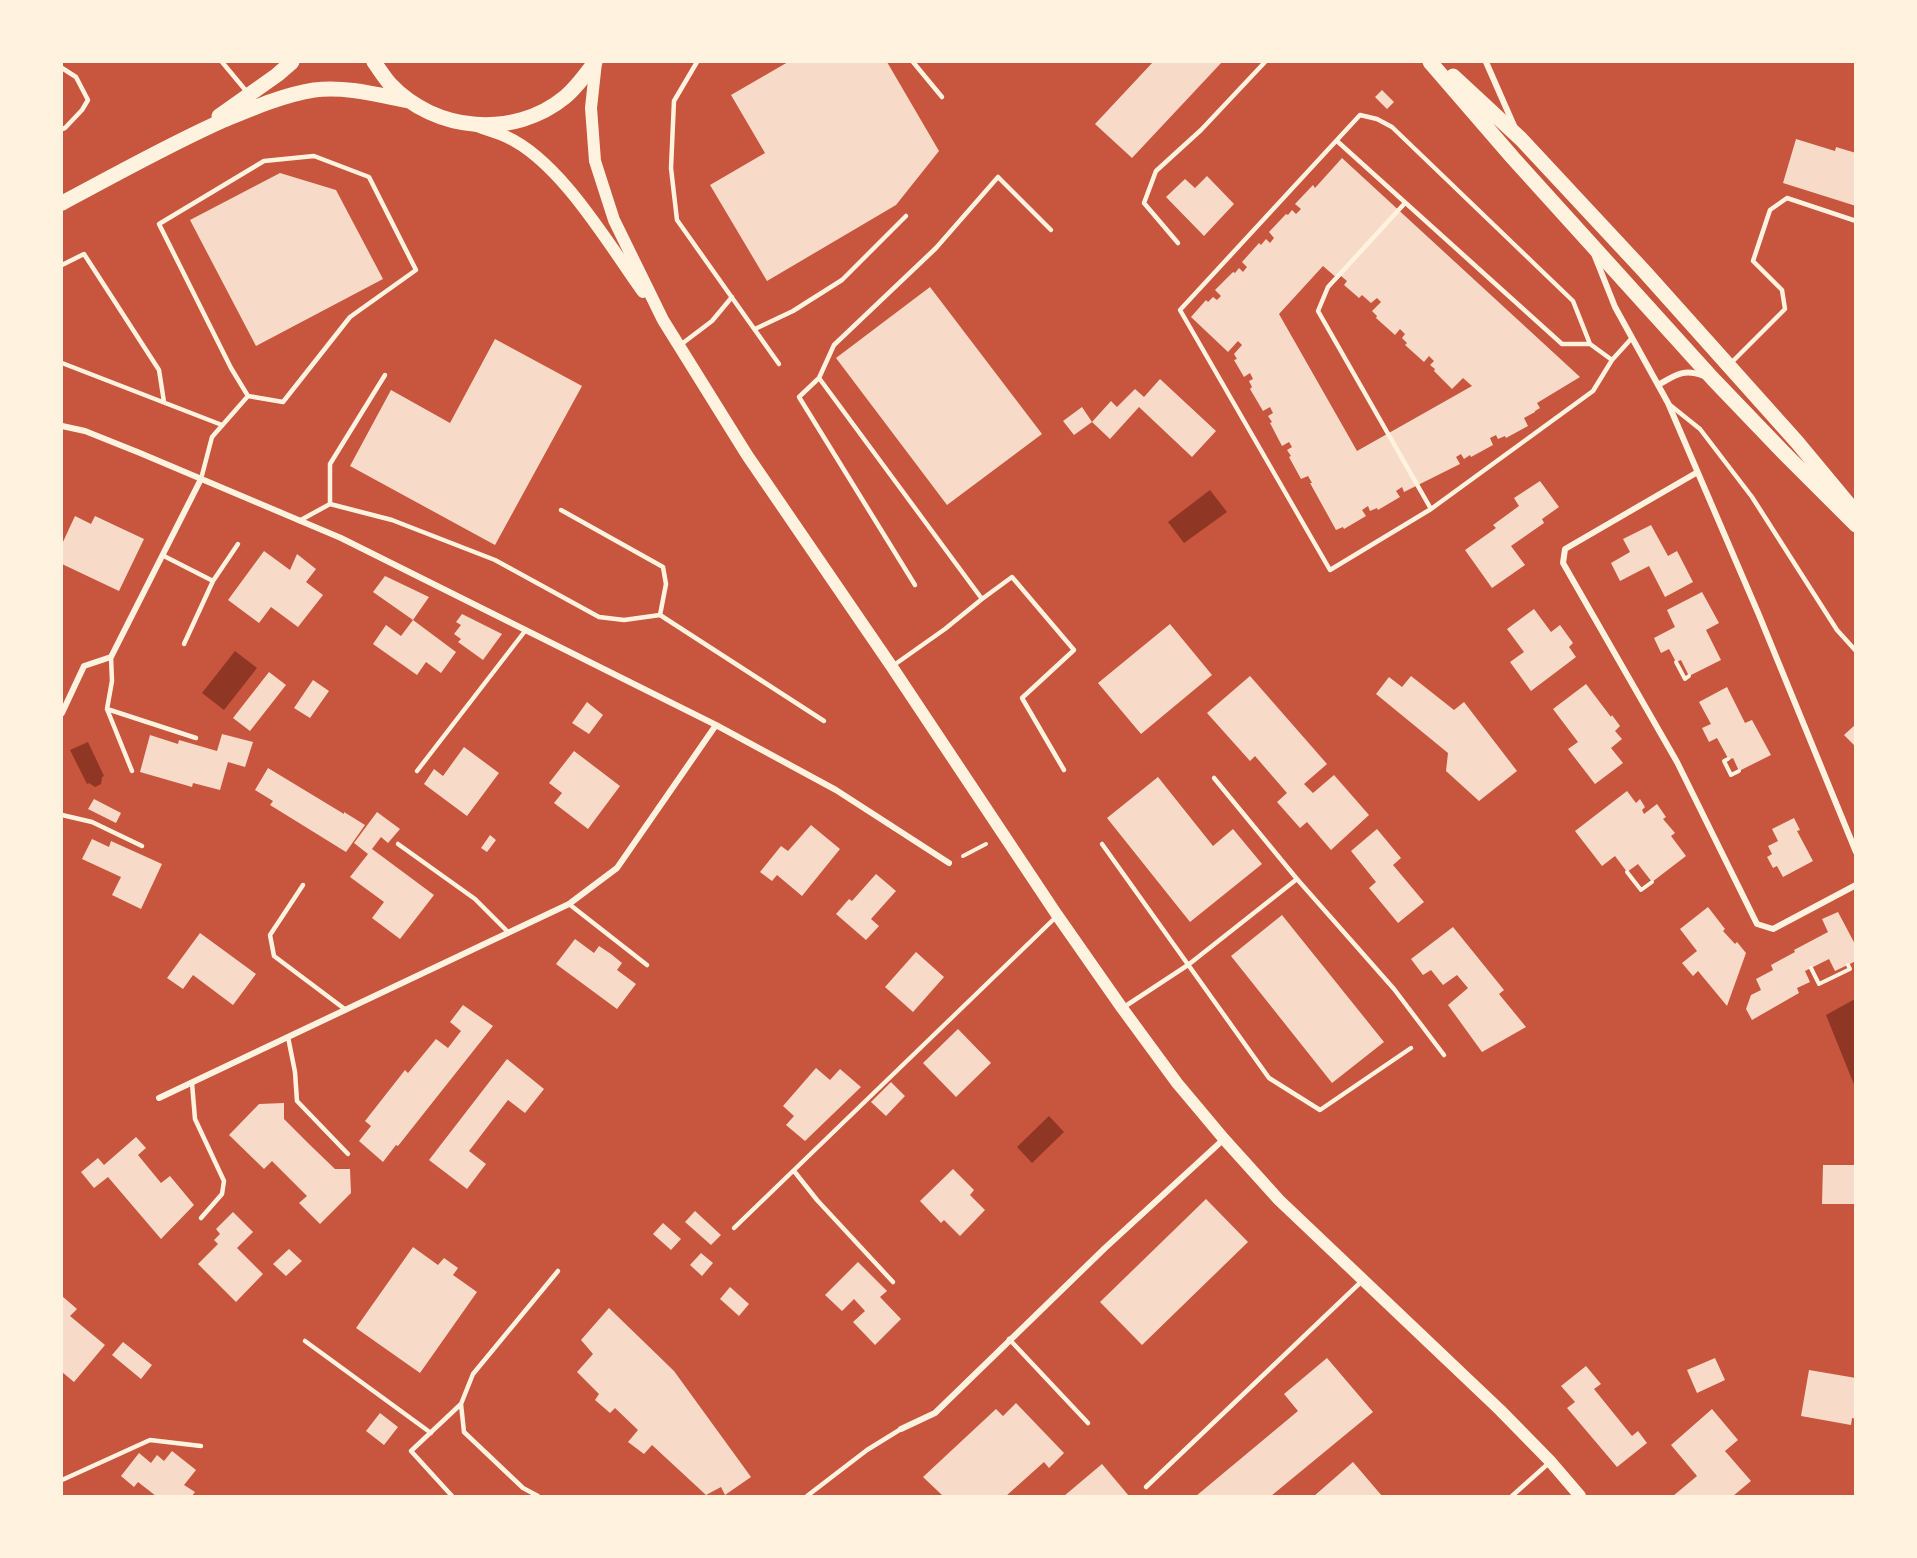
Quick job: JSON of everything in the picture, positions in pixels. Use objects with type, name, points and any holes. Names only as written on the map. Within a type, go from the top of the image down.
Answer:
[{"type":"main road","points":[[197,132],[292,62]]},
{"type":"main road","points":[[374,62],[389,84],[409,101],[429,113],[450,121],[473,125],[497,125],[522,120],[545,111],[565,97],[596,62]]},
{"type":"main road","points":[[596,62],[591,108],[595,161],[614,220],[663,320],[747,455],[1057,915],[1177,1083],[1224,1139],[1279,1200],[1500,1410],[1550,1461],[1580,1497]]},
{"type":"main road","points":[[1430,62],[1513,158],[1713,379],[1856,525]]},
{"type":"main road","points":[[1438,62],[1521,139],[1644,271],[1797,442],[1856,513]]},
{"type":"main road","points":[[62,203],[197,132],[254,107],[286,97],[315,90],[343,89],[409,101]]},
{"type":"main road","points":[[473,125],[508,138],[531,152],[563,181],[663,320]]},
{"type":"street","points":[[1486,62],[1521,139]]},
{"type":"street","points":[[1587,238],[1615,307],[1668,403],[1696,473],[1759,615],[1856,852]]},
{"type":"street","points":[[1658,385],[1681,372],[1695,372],[1713,379]]},
{"type":"street","points":[[62,426],[85,431],[340,538],[716,725],[836,790],[949,863]]},
{"type":"street","points":[[1696,473],[1565,549],[1563,563],[1677,762],[1757,924],[1773,929],[1856,885]]},
{"type":"street","points":[[62,713],[84,666],[111,657],[201,479]]},
{"type":"street","points":[[159,1098],[569,904],[617,868],[716,725]]},
{"type":"street","points":[[901,1429],[935,1413],[1010,1339],[1224,1139]]},
{"type":"lane","points":[[222,62],[248,94]]},
{"type":"lane","points":[[697,62],[674,101],[671,168],[677,220],[779,364]]},
{"type":"lane","points":[[912,62],[942,97]]},
{"type":"lane","points":[[1178,243],[1144,203],[1156,171],[1201,130],[1265,62]]},
{"type":"lane","points":[[62,68],[76,77],[88,100],[82,110],[62,129]]},
{"type":"lane","points":[[1612,360],[1590,344],[1573,301],[1392,127],[1377,119],[1360,115],[1180,310],[1330,570],[1431,509],[1593,391],[1612,360],[1631,339]]},
{"type":"lane","points":[[1336,141],[1562,344],[1590,344]]},
{"type":"lane","points":[[314,156],[369,177],[416,270],[350,317],[283,402],[248,396],[231,369],[159,224],[264,161],[314,156]]},
{"type":"lane","points":[[915,585],[799,397],[819,378],[834,345],[936,248],[998,177],[1051,230]]},
{"type":"lane","points":[[1728,366],[1785,309],[1782,290],[1753,261],[1770,210],[1787,198],[1856,221]]},
{"type":"lane","points":[[1405,203],[1329,287],[1318,311],[1431,509]]},
{"type":"lane","points":[[755,329],[793,311],[842,280],[906,216]]},
{"type":"lane","points":[[62,265],[84,254],[159,370],[164,402]]},
{"type":"lane","points":[[678,347],[712,321],[732,297]]},
{"type":"lane","points":[[62,363],[222,425]]},
{"type":"lane","points":[[330,504],[330,464],[385,375]]},
{"type":"lane","points":[[819,378],[982,598]]},
{"type":"lane","points":[[201,479],[212,437],[248,396]]},
{"type":"lane","points":[[1668,403],[1700,429],[1746,489],[1837,630],[1856,651]]},
{"type":"lane","points":[[299,520],[330,504],[392,520],[495,560],[600,617],[624,620],[660,615],[824,721]]},
{"type":"lane","points":[[561,510],[663,567],[666,584],[660,615]]},
{"type":"lane","points":[[184,644],[213,581],[238,544]]},
{"type":"lane","points":[[162,555],[213,581]]},
{"type":"lane","points":[[892,667],[1012,577],[1074,650],[1022,698],[1064,770]]},
{"type":"lane","points":[[417,771],[525,631]]},
{"type":"lane","points":[[111,657],[112,681],[107,709],[132,771]]},
{"type":"lane","points":[[107,709],[196,738]]},
{"type":"lane","points":[[1214,778],[1297,879],[1394,989],[1444,1055]]},
{"type":"lane","points":[[62,815],[92,822],[142,846]]},
{"type":"lane","points":[[398,844],[475,899],[509,933]]},
{"type":"lane","points":[[1102,844],[1269,1078],[1320,1110],[1411,1048]]},
{"type":"lane","points":[[1122,1008],[1188,964],[1297,879]]},
{"type":"lane","points":[[303,885],[270,936],[274,956],[346,1010]]},
{"type":"lane","points":[[569,904],[647,965]]},
{"type":"lane","points":[[734,1228],[1057,915]]},
{"type":"lane","points":[[288,1037],[295,1072],[297,1101],[348,1154]]},
{"type":"lane","points":[[192,1083],[195,1119],[224,1181],[222,1194],[201,1218]]},
{"type":"lane","points":[[794,1171],[817,1200],[893,1282]]},
{"type":"lane","points":[[452,1497],[411,1451],[461,1404],[473,1374],[558,1270]]},
{"type":"lane","points":[[1146,1487],[1363,1280]]},
{"type":"lane","points":[[1010,1339],[1088,1423]]},
{"type":"lane","points":[[305,1341],[431,1433]]},
{"type":"lane","points":[[461,1404],[464,1432],[524,1488],[538,1497]]},
{"type":"lane","points":[[807,1497],[867,1450],[901,1429]]},
{"type":"lane","points":[[62,1480],[150,1440],[201,1446]]},
{"type":"lane","points":[[1512,1497],[1550,1461]]},
{"type":"path","points":[[1676,662],[1685,679],[1689,676]]},
{"type":"path","points":[[1728,759],[1724,761],[1731,775],[1739,771]]},
{"type":"path","points":[[949,863],[1004,835]]},
{"type":"path","points":[[1627,872],[1641,890],[1652,882]]},
{"type":"path","points":[[1811,968],[1819,984],[1850,969],[1848,965]]},
{"type":"shaded area","points":[[1210,490],[1227,512],[1184,543],[1168,522]]},
{"type":"shaded area","points":[[235,651],[257,668],[224,710],[202,693]]},
{"type":"shaded area","points":[[88,742],[104,776],[101,784],[95,787],[87,784],[70,750]]},
{"type":"shaded area","points":[[1855,999],[1855,1087],[1826,1015]]},
{"type":"shaded area","points":[[1049,1116],[1064,1132],[1032,1163],[1017,1147]]},
{"type":"building","points":[[788,62],[887,62],[939,151],[896,205],[767,281],[710,185],[765,153],[731,95]]},
{"type":"building","points":[[1153,62],[1222,62],[1132,158],[1095,124]]},
{"type":"building","points":[[1382,90],[1394,102],[1387,109],[1375,97]]},
{"type":"building","points":[[1796,139],[1835,151],[1836,147],[1856,153],[1856,206],[1783,183]]},
{"type":"building","points":[[1342,158],[1580,377],[1537,403],[1540,408],[1524,418],[1528,426],[1506,438],[1505,436],[1498,439],[1496,435],[1490,438],[1493,445],[1464,459],[1461,454],[1456,457],[1460,464],[1404,492],[1402,487],[1396,491],[1400,497],[1378,510],[1377,508],[1370,511],[1368,506],[1362,510],[1366,516],[1344,529],[1343,527],[1336,530],[1308,476],[1301,479],[1289,457],[1291,456],[1287,450],[1292,447],[1289,442],[1282,446],[1270,423],[1272,422],[1268,416],[1273,413],[1270,407],[1263,411],[1250,389],[1252,387],[1249,381],[1253,379],[1250,373],[1244,377],[1234,360],[1237,359],[1234,354],[1242,345],[1238,341],[1228,352],[1191,317],[1206,300],[1208,302],[1213,297],[1217,300],[1221,296],[1215,290],[1239,268],[1243,272],[1247,267],[1242,262],[1259,243],[1261,245],[1266,239],[1270,243],[1274,238],[1269,232],[1292,210],[1296,214],[1301,209],[1295,204],[1313,185],[1315,188]],"holes":[[[1323,266],[1338,279],[1341,276],[1347,281],[1344,285],[1359,298],[1362,295],[1371,303],[1377,298],[1381,302],[1372,311],[1377,316],[1376,318],[1395,335],[1400,329],[1405,334],[1402,338],[1407,343],[1405,345],[1424,362],[1429,356],[1434,361],[1430,365],[1435,369],[1434,371],[1452,389],[1463,378],[1472,386],[1357,451],[1279,314]]]},
{"type":"building","points":[[280,173],[336,190],[383,279],[256,346],[190,220]]},
{"type":"building","points":[[1207,176],[1234,204],[1204,236],[1166,197],[1185,179],[1195,188]]},
{"type":"building","points":[[930,287],[1042,434],[947,505],[836,358]]},
{"type":"building","points":[[495,339],[582,386],[495,545],[350,466],[391,390],[450,423]]},
{"type":"building","points":[[1160,379],[1216,431],[1192,457],[1139,407],[1110,439],[1092,422],[1111,401],[1117,407],[1135,389],[1144,397]]},
{"type":"building","points":[[1082,407],[1092,422],[1074,435],[1063,421]]},
{"type":"building","points":[[1540,481],[1559,507],[1542,519],[1544,523],[1511,546],[1525,565],[1492,588],[1465,550],[1496,528],[1493,525],[1519,506],[1514,498]]},
{"type":"building","points":[[75,516],[91,524],[95,516],[144,539],[119,591],[62,564],[62,544]]},
{"type":"building","points":[[1651,525],[1668,556],[1677,551],[1693,582],[1665,597],[1649,566],[1620,581],[1611,563],[1630,552],[1623,539]]},
{"type":"building","points":[[264,551],[290,570],[297,554],[316,569],[306,582],[323,595],[298,627],[271,607],[259,623],[228,600]]},
{"type":"building","points":[[385,576],[429,597],[413,620],[373,592]]},
{"type":"building","points":[[1702,592],[1719,623],[1706,630],[1721,660],[1689,676],[1681,660],[1676,662],[1669,649],[1661,653],[1654,638],[1675,627],[1667,610]]},
{"type":"building","points":[[1534,609],[1551,632],[1560,625],[1573,643],[1569,647],[1576,657],[1531,691],[1510,662],[1524,652],[1507,629]]},
{"type":"building","points":[[462,614],[502,634],[483,660],[458,642],[461,639],[454,634],[461,625],[456,622]]},
{"type":"building","points":[[413,620],[456,652],[441,673],[426,662],[417,675],[373,644],[386,625],[401,636]]},
{"type":"building","points":[[1170,624],[1212,675],[1141,734],[1098,683]]},
{"type":"building","points":[[269,672],[286,685],[250,731],[233,718]]},
{"type":"building","points":[[1250,676],[1327,764],[1304,784],[1313,793],[1334,775],[1369,815],[1331,850],[1307,822],[1300,828],[1277,802],[1287,793],[1255,756],[1250,761],[1207,713]]},
{"type":"building","points":[[1411,676],[1454,710],[1464,702],[1517,771],[1479,801],[1446,771],[1448,753],[1376,694],[1389,677],[1402,687]]},
{"type":"building","points":[[313,680],[329,691],[310,718],[294,708]]},
{"type":"building","points":[[1586,684],[1620,726],[1615,731],[1622,739],[1611,748],[1623,763],[1595,784],[1568,749],[1578,742],[1553,709]]},
{"type":"building","points":[[1727,687],[1745,723],[1752,720],[1771,755],[1739,771],[1733,758],[1729,760],[1717,738],[1709,742],[1702,728],[1711,724],[1699,702]]},
{"type":"building","points":[[587,702],[603,715],[589,734],[572,723]]},
{"type":"building","points":[[1856,724],[1856,747],[1844,735]]},
{"type":"building","points":[[222,734],[253,742],[245,767],[228,762],[220,790],[193,783],[192,787],[140,772],[150,735],[178,744],[179,740],[217,751]]},
{"type":"building","points":[[464,747],[499,773],[467,816],[424,784],[434,769],[443,776]]},
{"type":"building","points":[[574,751],[620,786],[588,829],[554,803],[562,793],[549,783]]},
{"type":"building","points":[[268,768],[365,825],[346,852],[270,805],[273,801],[255,790]]},
{"type":"building","points":[[1158,777],[1213,846],[1233,829],[1262,864],[1190,922],[1107,818]]},
{"type":"building","points":[[1627,791],[1636,803],[1640,799],[1645,807],[1642,810],[1644,814],[1657,804],[1666,817],[1663,819],[1675,833],[1671,836],[1686,856],[1652,882],[1638,864],[1627,872],[1615,856],[1602,866],[1575,831]]},
{"type":"building","points":[[94,799],[121,813],[116,823],[88,809]]},
{"type":"building","points":[[377,812],[400,829],[388,843],[381,837],[372,849],[434,895],[400,939],[372,918],[384,902],[350,877],[368,854],[354,843]]},
{"type":"building","points":[[1794,818],[1800,830],[1797,831],[1813,861],[1783,877],[1777,866],[1773,868],[1767,857],[1772,854],[1768,846],[1778,841],[1772,829]]},
{"type":"building","points":[[811,825],[840,849],[802,896],[777,875],[772,881],[760,872],[781,846],[788,851]]},
{"type":"building","points":[[1377,829],[1401,858],[1393,865],[1424,902],[1398,923],[1369,888],[1376,882],[1351,851]]},
{"type":"building","points":[[490,835],[496,840],[487,852],[481,848]]},
{"type":"building","points":[[92,839],[109,847],[111,841],[162,864],[141,909],[112,895],[121,877],[82,859]]},
{"type":"building","points":[[876,874],[896,891],[871,919],[879,926],[866,940],[836,914],[849,899],[852,901]]},
{"type":"building","points":[[1708,907],[1725,929],[1723,931],[1746,953],[1727,1006],[1698,971],[1693,976],[1682,963],[1697,951],[1680,929]]},
{"type":"building","points":[[1838,912],[1856,946],[1856,961],[1835,971],[1829,959],[1805,971],[1810,982],[1797,988],[1799,993],[1752,1020],[1746,1009],[1751,995],[1761,990],[1756,979],[1773,970],[1771,965],[1828,932],[1822,919]]},
{"type":"building","points":[[1282,915],[1384,1042],[1332,1083],[1231,956]]},
{"type":"building","points":[[1453,927],[1504,990],[1499,994],[1526,1027],[1482,1052],[1448,1005],[1468,988],[1457,975],[1443,985],[1431,970],[1423,975],[1411,959]]},
{"type":"building","points":[[200,933],[256,974],[233,1005],[193,975],[183,989],[167,978]]},
{"type":"building","points":[[575,939],[594,953],[599,946],[611,954],[622,963],[617,970],[636,984],[617,1009],[556,964]]},
{"type":"building","points":[[916,952],[944,977],[913,1012],[885,987]]},
{"type":"building","points":[[463,1005],[493,1026],[383,1162],[359,1141],[371,1126],[365,1121],[405,1070],[408,1073],[436,1039],[448,1048],[461,1031],[450,1022]]},
{"type":"building","points":[[958,1029],[991,1063],[956,1097],[923,1063]]},
{"type":"building","points":[[507,1059],[544,1089],[525,1113],[508,1100],[469,1151],[486,1164],[467,1189],[429,1160]]},
{"type":"building","points":[[816,1068],[830,1080],[840,1069],[861,1087],[805,1141],[786,1125],[794,1116],[783,1106]]},
{"type":"building","points":[[891,1082],[905,1096],[886,1116],[871,1102]]},
{"type":"building","points":[[284,1103],[284,1119],[335,1169],[350,1169],[351,1193],[320,1224],[299,1203],[307,1196],[272,1161],[264,1169],[229,1135],[259,1104]]},
{"type":"building","points":[[136,1137],[146,1148],[138,1155],[161,1183],[170,1176],[194,1205],[161,1239],[108,1177],[94,1188],[81,1172],[98,1158],[104,1165]]},
{"type":"building","points":[[1823,1165],[1856,1165],[1856,1204],[1822,1204]]},
{"type":"building","points":[[953,1169],[974,1190],[970,1195],[985,1210],[960,1236],[944,1220],[941,1223],[920,1201]]},
{"type":"building","points":[[1206,1199],[1248,1242],[1142,1345],[1100,1302]]},
{"type":"building","points":[[695,1211],[721,1235],[711,1245],[685,1222]]},
{"type":"building","points":[[233,1212],[253,1232],[237,1248],[263,1274],[236,1302],[198,1264],[218,1244],[214,1240],[220,1234],[216,1229]]},
{"type":"building","points":[[663,1223],[681,1239],[671,1250],[653,1234]]},
{"type":"building","points":[[413,1247],[438,1265],[444,1258],[458,1268],[453,1275],[477,1292],[420,1373],[356,1328]]},
{"type":"building","points":[[289,1249],[302,1261],[286,1276],[273,1264]]},
{"type":"building","points":[[701,1253],[713,1263],[702,1276],[690,1265]]},
{"type":"building","points":[[858,1262],[887,1291],[880,1297],[901,1319],[875,1345],[853,1322],[865,1311],[854,1299],[842,1311],[825,1295]]},
{"type":"building","points":[[730,1287],[749,1304],[739,1316],[720,1299]]},
{"type":"building","points":[[62,1296],[77,1309],[70,1316],[105,1345],[74,1382],[62,1372]]},
{"type":"building","points":[[609,1308],[674,1371],[751,1477],[725,1495],[721,1487],[706,1495],[652,1445],[644,1454],[628,1442],[638,1430],[615,1408],[610,1413],[595,1400],[599,1394],[577,1372],[593,1354],[581,1340]]},
{"type":"building","points":[[123,1342],[152,1365],[141,1379],[112,1355]]},
{"type":"building","points":[[1327,1358],[1373,1412],[1271,1496],[1196,1496],[1298,1411],[1284,1394]]},
{"type":"building","points":[[1715,1358],[1725,1380],[1697,1393],[1687,1370]]},
{"type":"building","points":[[1586,1366],[1601,1384],[1594,1389],[1632,1436],[1638,1431],[1647,1443],[1617,1467],[1567,1408],[1575,1402],[1561,1386]]},
{"type":"building","points":[[1809,1370],[1856,1378],[1856,1419],[1852,1418],[1851,1425],[1801,1416]]},
{"type":"building","points":[[1016,1403],[1064,1453],[1049,1468],[1044,1462],[1006,1496],[943,1496],[923,1477],[996,1409],[1003,1416]]},
{"type":"building","points":[[1712,1409],[1738,1440],[1725,1451],[1751,1481],[1733,1496],[1673,1496],[1697,1476],[1671,1445]]},
{"type":"building","points":[[380,1413],[398,1427],[384,1445],[366,1431]]},
{"type":"building","points":[[172,1451],[196,1470],[184,1485],[195,1492],[192,1496],[156,1496],[138,1482],[134,1487],[121,1476],[139,1453],[151,1463],[157,1455],[164,1461]]},
{"type":"building","points":[[1353,1462],[1382,1496],[1314,1496]]},
{"type":"building","points":[[1102,1464],[1129,1496],[1064,1496]]}]
